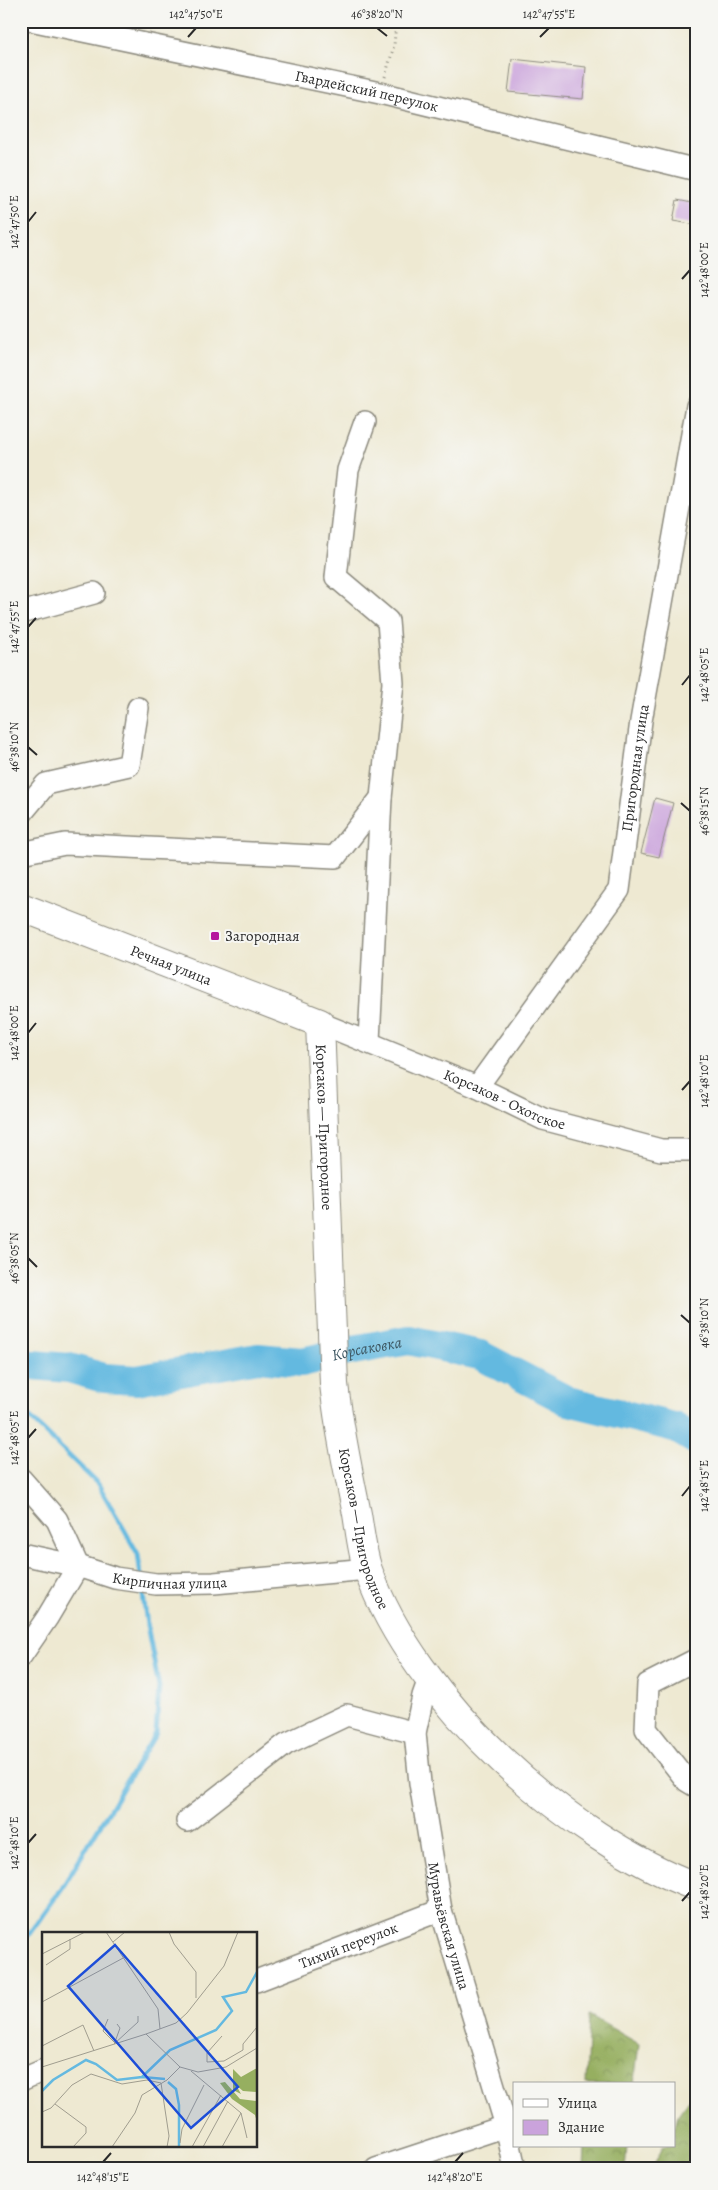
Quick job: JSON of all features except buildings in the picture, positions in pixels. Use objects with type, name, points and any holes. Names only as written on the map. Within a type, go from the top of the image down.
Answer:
[{"type":"main road","name":"Речная улица","points":[[21,908],[320,1023]]},
{"type":"main road","name":"Корсаков — Пригородное","points":[[320,1023],[328,1175],[334,1384],[339,1428],[368,1569],[393,1626],[429,1680],[490,1751],[586,1829],[666,1876],[697,1887]]},
{"type":"street","name":"Гвардейский переулок","points":[[35,21],[380,93],[697,170]]},
{"type":"street","name":"Пригородная улица","points":[[477,1087],[619,890],[641,721],[697,406]]},
{"type":"street","points":[[365,422],[348,470],[336,578],[388,621],[393,683],[381,798],[370,1041]]},
{"type":"street","points":[[21,613],[94,593]]},
{"type":"street","points":[[21,814],[46,784],[129,766],[138,708]]},
{"type":"street","points":[[21,852],[65,844],[335,857],[381,798]]},
{"type":"street","name":"Корсаков - Охотское","points":[[320,1023],[370,1041],[477,1087],[543,1119],[661,1150],[697,1150]]},
{"type":"street","points":[[21,1479],[57,1520],[78,1566],[48,1618],[21,1656]]},
{"type":"street","name":"Кирпичная улица","points":[[21,1554],[78,1566],[115,1578],[156,1584],[214,1583],[368,1569]]},
{"type":"street","points":[[697,1659],[648,1684],[646,1729],[687,1781],[697,1787]]},
{"type":"street","name":"Муравьёвская улица","points":[[429,1680],[414,1733],[420,1783],[441,1910],[506,2126],[515,2169]]},
{"type":"street","points":[[188,1821],[286,1744],[347,1715],[414,1733]]},
{"type":"street","name":"Тихий переулок","points":[[258,1980],[441,1910]]},
{"type":"street","points":[[21,2080],[42,2071]]},
{"type":"street","points":[[376,2169],[506,2126]]},
{"type":"path","points":[[380,93],[394,46],[396,21]]},
{"type":"green space","points":[[589,2015],[639,2044],[634,2082],[586,2082]]},
{"type":"green space","points":[[697,2091],[695,2169],[652,2169],[662,2148],[676,2148],[676,2122],[685,2105]]},
{"type":"green space","points":[[584,2148],[627,2148],[625,2169],[583,2169]]},
{"type":"waterway","name":"Корсаковка","points":[[21,1364],[69,1368],[104,1378],[137,1380],[258,1358],[302,1362],[409,1340],[480,1355],[568,1401],[674,1427],[697,1441]]},
{"type":"waterway","points":[[21,1409],[98,1484],[138,1554],[141,1576]]},
{"type":"waterway","points":[[21,1945],[62,1888],[156,1733],[159,1687],[142,1587]]},
{"type":"place","name":"Загородная","points":[[215,936]]}]
